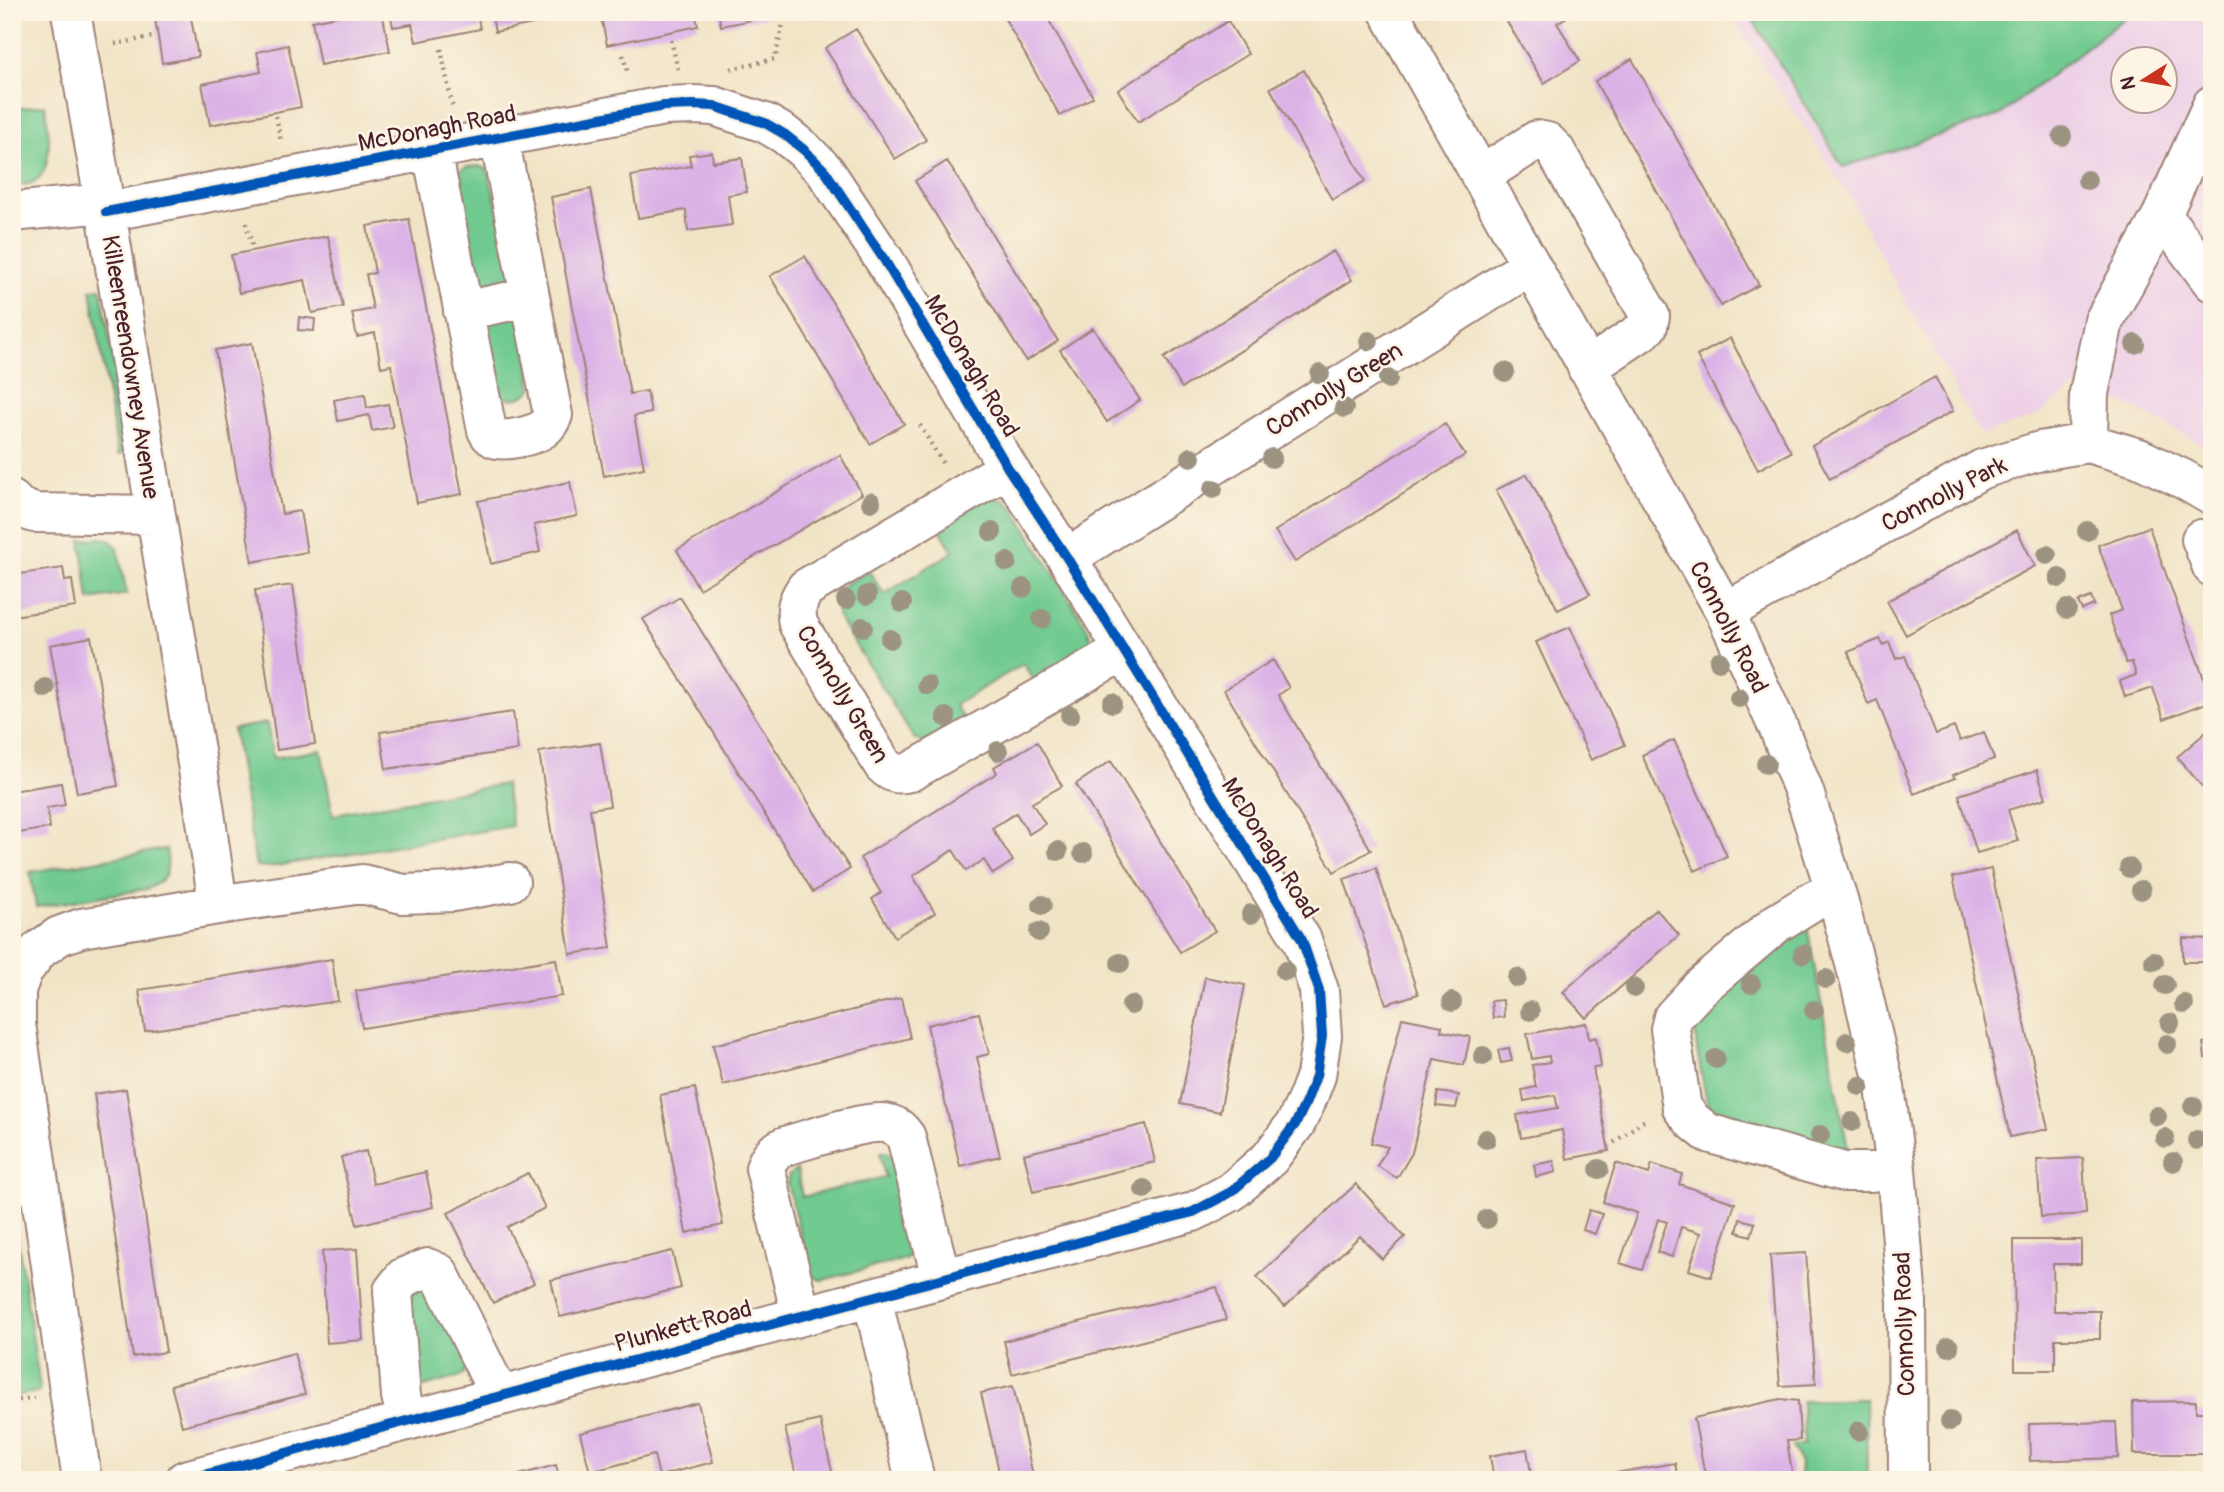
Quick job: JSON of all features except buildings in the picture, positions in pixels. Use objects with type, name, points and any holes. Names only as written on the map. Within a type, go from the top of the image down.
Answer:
[{"type":"street","name":"Killeenreendowney Avenue","points":[[71,12],[204,806],[218,905]]},
{"type":"street","name":"Connolly Road","points":[[1389,12],[1725,612],[1778,727],[1804,792],[1838,900],[1885,1087],[1896,1169],[1907,1302],[1908,1480]]},
{"type":"street","points":[[2088,443],[2089,393],[2104,321],[2162,215],[2212,104]]},
{"type":"street","name":"McDonagh Road","points":[[12,212],[105,207],[432,151],[634,110],[694,105],[714,106],[748,116],[784,134],[804,150],[825,171],[885,261],[1009,468],[1302,940],[1319,990],[1322,1036],[1316,1076],[1296,1123],[1270,1158],[1231,1192],[1193,1212]]},
{"type":"street","name":"McDonagh Road","points":[[432,151],[487,430],[491,436],[503,440],[529,435],[540,432],[553,415],[499,137]]},
{"type":"street","points":[[1480,176],[1537,140],[1547,142],[1555,150],[1650,316],[1648,326],[1644,330],[1587,368]]},
{"type":"street","points":[[2162,215],[2212,282]]},
{"type":"street","name":"Connolly Green","points":[[1067,558],[1530,266]]},
{"type":"street","points":[[463,311],[530,297]]},
{"type":"street","name":"Connolly Park","points":[[1725,612],[1982,469],[2040,451],[2088,443],[2139,458],[2212,496]]},
{"type":"street","name":"Connolly Green","points":[[1009,468],[806,588],[798,600],[795,611],[799,624],[883,765],[891,773],[898,775],[910,772],[1123,651]]},
{"type":"street","name":"Killeenreendowney Avenue","points":[[12,500],[19,507],[34,513],[155,515]]},
{"type":"street","points":[[82,1480],[22,1134],[16,990],[23,971],[38,950],[59,936],[81,928],[362,884],[403,894],[453,892],[510,882]]},
{"type":"street","points":[[1838,900],[1816,899],[1777,923],[1700,988],[1673,1017],[1670,1029],[1682,1108],[1708,1133],[1831,1170],[1853,1173],[1896,1169]]},
{"type":"street","points":[[801,1315],[765,1168],[773,1152],[797,1143],[871,1124],[887,1123],[899,1128],[906,1137],[941,1278]]},
{"type":"street","name":"Plunkett Road","points":[[185,1480],[1193,1212]]},
{"type":"street","points":[[407,1420],[401,1396],[393,1291],[404,1277],[428,1268],[439,1273],[499,1395]]},
{"type":"street","points":[[872,1297],[915,1480]]},
{"type":"path","points":[[731,69],[775,59],[784,19]]},
{"type":"path","points":[[112,45],[152,37]]},
{"type":"path","points":[[671,40],[681,81]]},
{"type":"path","points":[[441,50],[455,121]]},
{"type":"path","points":[[623,55],[628,76]]},
{"type":"path","points":[[276,116],[282,143]]},
{"type":"path","points":[[246,221],[252,246]]},
{"type":"path","points":[[1608,1146],[1628,1135],[1642,1121],[1682,1108]]},
{"type":"shaded area","points":[[1728,12],[2212,12],[2212,450],[2127,404],[2073,389],[2034,417],[1981,435],[1847,192]]},
{"type":"green space","points":[[1748,12],[2132,12],[2000,115],[1843,167]]},
{"type":"green space","points":[[45,105],[49,149],[44,171],[38,179],[29,184],[12,185],[12,109]]},
{"type":"green space","points":[[479,166],[487,169],[517,279],[466,290],[451,176],[466,167]]},
{"type":"green space","points":[[101,288],[129,452],[118,455],[91,290]]},
{"type":"green space","points":[[523,313],[532,389],[522,397],[505,398],[487,391],[471,323]]},
{"type":"green space","points":[[989,497],[1007,501],[1014,509],[1086,626],[1091,638],[1091,649],[1038,685],[1023,664],[955,705],[969,729],[922,743],[913,737],[838,617],[836,599],[842,588],[869,571],[884,594],[953,552],[937,524]]},
{"type":"green space","points":[[101,538],[117,546],[127,594],[89,600],[81,540]]},
{"type":"green space","points":[[267,723],[273,758],[321,750],[333,816],[505,784],[512,826],[270,867],[256,866],[233,729]]},
{"type":"green space","points":[[166,849],[166,874],[147,889],[36,907],[30,872]]},
{"type":"green space","points":[[1807,926],[1849,1155],[1731,1127],[1708,1109],[1700,1068],[1696,1044],[1698,1010],[1758,953]]},
{"type":"green space","points":[[885,1152],[896,1160],[916,1249],[905,1259],[823,1280],[817,1279],[811,1275],[787,1183],[789,1175],[797,1169],[802,1197],[885,1177],[880,1153]]},
{"type":"green space","points":[[12,1201],[40,1388],[38,1392],[12,1396]]},
{"type":"green space","points":[[428,1285],[470,1364],[462,1376],[424,1387],[417,1386],[402,1300]]},
{"type":"green space","points":[[1866,1399],[1867,1480],[1799,1480],[1800,1461],[1792,1446],[1804,1444],[1802,1401]]},
{"type":"cycle path","points":[[106,212],[664,106],[714,106],[765,123],[784,134],[825,171],[885,261],[1008,468],[1067,558],[1302,940],[1319,990],[1322,1036],[1316,1076],[1296,1123],[1270,1158],[1231,1192],[1193,1212],[185,1480]]}]
